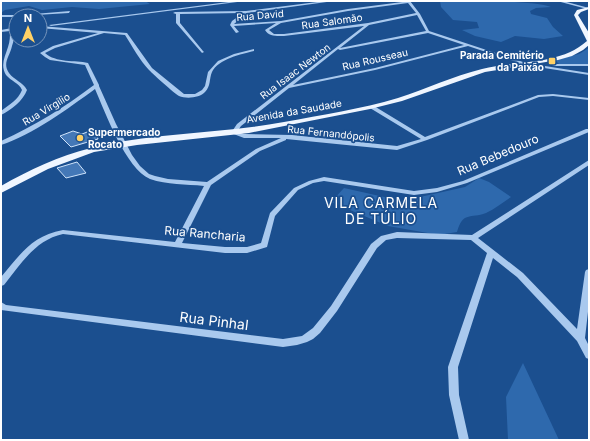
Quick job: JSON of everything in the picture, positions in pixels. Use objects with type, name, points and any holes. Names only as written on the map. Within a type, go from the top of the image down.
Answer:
[{"type":"main road","name":"Avenida da Saudade","points":[[1,190],[23,177],[65,158],[123,144],[234,133],[372,107],[411,97],[484,70],[525,64],[575,52],[585,48],[589,41],[585,28],[578,20],[576,15],[579,11],[588,8]]},
{"type":"street","points":[[197,1],[201,6]]},
{"type":"street","points":[[48,25],[244,1]]},
{"type":"street","points":[[134,14],[246,12],[332,1]]},
{"type":"street","points":[[559,1],[588,8]]},
{"type":"street","points":[[408,2],[418,14],[428,32]]},
{"type":"street","name":"Rua David","points":[[232,25],[281,22],[348,10],[408,2]]},
{"type":"street","points":[[48,14],[69,12]]},
{"type":"street","points":[[237,32],[232,25],[236,19],[246,12]]},
{"type":"street","points":[[178,13],[178,23],[202,52]]},
{"type":"street","name":"Rua Salomão","points":[[281,22],[267,30],[268,32],[273,35],[284,35],[368,24],[418,14]]},
{"type":"street","name":"Rua Isaac Newton","points":[[234,133],[239,125],[368,24]]},
{"type":"street","points":[[1,31],[7,30],[8,25]]},
{"type":"street","points":[[48,27],[126,34],[150,68],[181,95],[187,96],[202,93],[206,88],[209,74],[212,69],[227,58],[253,50]]},
{"type":"street","points":[[104,32],[54,47],[42,53],[51,58],[79,61],[87,64],[123,144],[139,168],[148,175],[163,179],[208,184]]},
{"type":"street","points":[[338,49],[428,32],[466,46],[525,64],[589,74]]},
{"type":"street","name":"Rua Rousseau","points":[[288,87],[375,69],[466,46]]},
{"type":"street","points":[[1,113],[24,95],[25,90],[23,85],[10,76],[4,68],[4,61],[10,48]]},
{"type":"street","points":[[525,64],[589,65]]},
{"type":"street","name":"Rua Virgilio","points":[[1,143],[40,125],[97,85]]},
{"type":"street","name":"Rua Fernandópolis","points":[[234,133],[244,136],[292,137],[397,148],[425,139],[538,96],[553,95],[589,99]]},
{"type":"street","points":[[372,107],[425,139]]},
{"type":"street","name":"Rua Bebedouro","points":[[414,193],[437,190],[465,182],[588,130]]},
{"type":"street","points":[[178,244],[208,184],[258,150],[282,139],[292,137]]},
{"type":"street","points":[[589,162],[473,238],[520,275],[580,338],[589,355]]},
{"type":"street","name":"Rua Rancharia","points":[[1,283],[37,241],[54,233],[63,232],[247,250],[264,245],[272,215],[296,189],[310,182],[324,179],[414,193]]},
{"type":"street","name":"Rua Pinhal","points":[[3,306],[283,343],[297,341],[311,336],[323,323],[374,246],[384,238],[397,235],[473,238]]},
{"type":"street","points":[[464,440],[454,395],[453,367],[491,252]]},
{"type":"street","points":[[580,338],[589,272]]},
{"type":"shaded area","points":[[1,1],[145,1],[150,4],[99,9],[72,7],[48,9],[48,8],[36,8],[29,6],[8,8],[8,10],[1,13]]},
{"type":"shaded area","points":[[440,1],[514,2],[551,7],[536,8],[530,11],[531,14],[547,18],[553,27],[563,36],[544,39],[515,36],[501,42],[475,36],[462,30],[479,28],[477,22],[453,20],[441,7]]},
{"type":"shaded area","points":[[589,48],[589,64],[559,64],[555,60],[579,54]]},
{"type":"shaded area","points":[[479,178],[489,182],[511,197],[486,213],[465,218],[459,225],[457,232],[439,235],[388,226],[331,202],[344,188],[402,201],[465,187]]},
{"type":"shaded area","points":[[523,363],[559,440],[508,440],[506,397]]},
{"type":"building","name":"Supermercado Rocato","points":[[95,129],[98,139],[71,147],[60,136],[73,131],[82,134]]},
{"type":"building","points":[[77,162],[86,173],[66,178],[57,168]]},
{"type":"place","name":"Parada Cemitério da Paixão","points":[[552,61]]},
{"type":"place","name":"Supermercado Rocato","points":[[80,138]]},
{"type":"district","name":"VILA CARMELA DE TÚLIO","points":[[381,212]]}]
